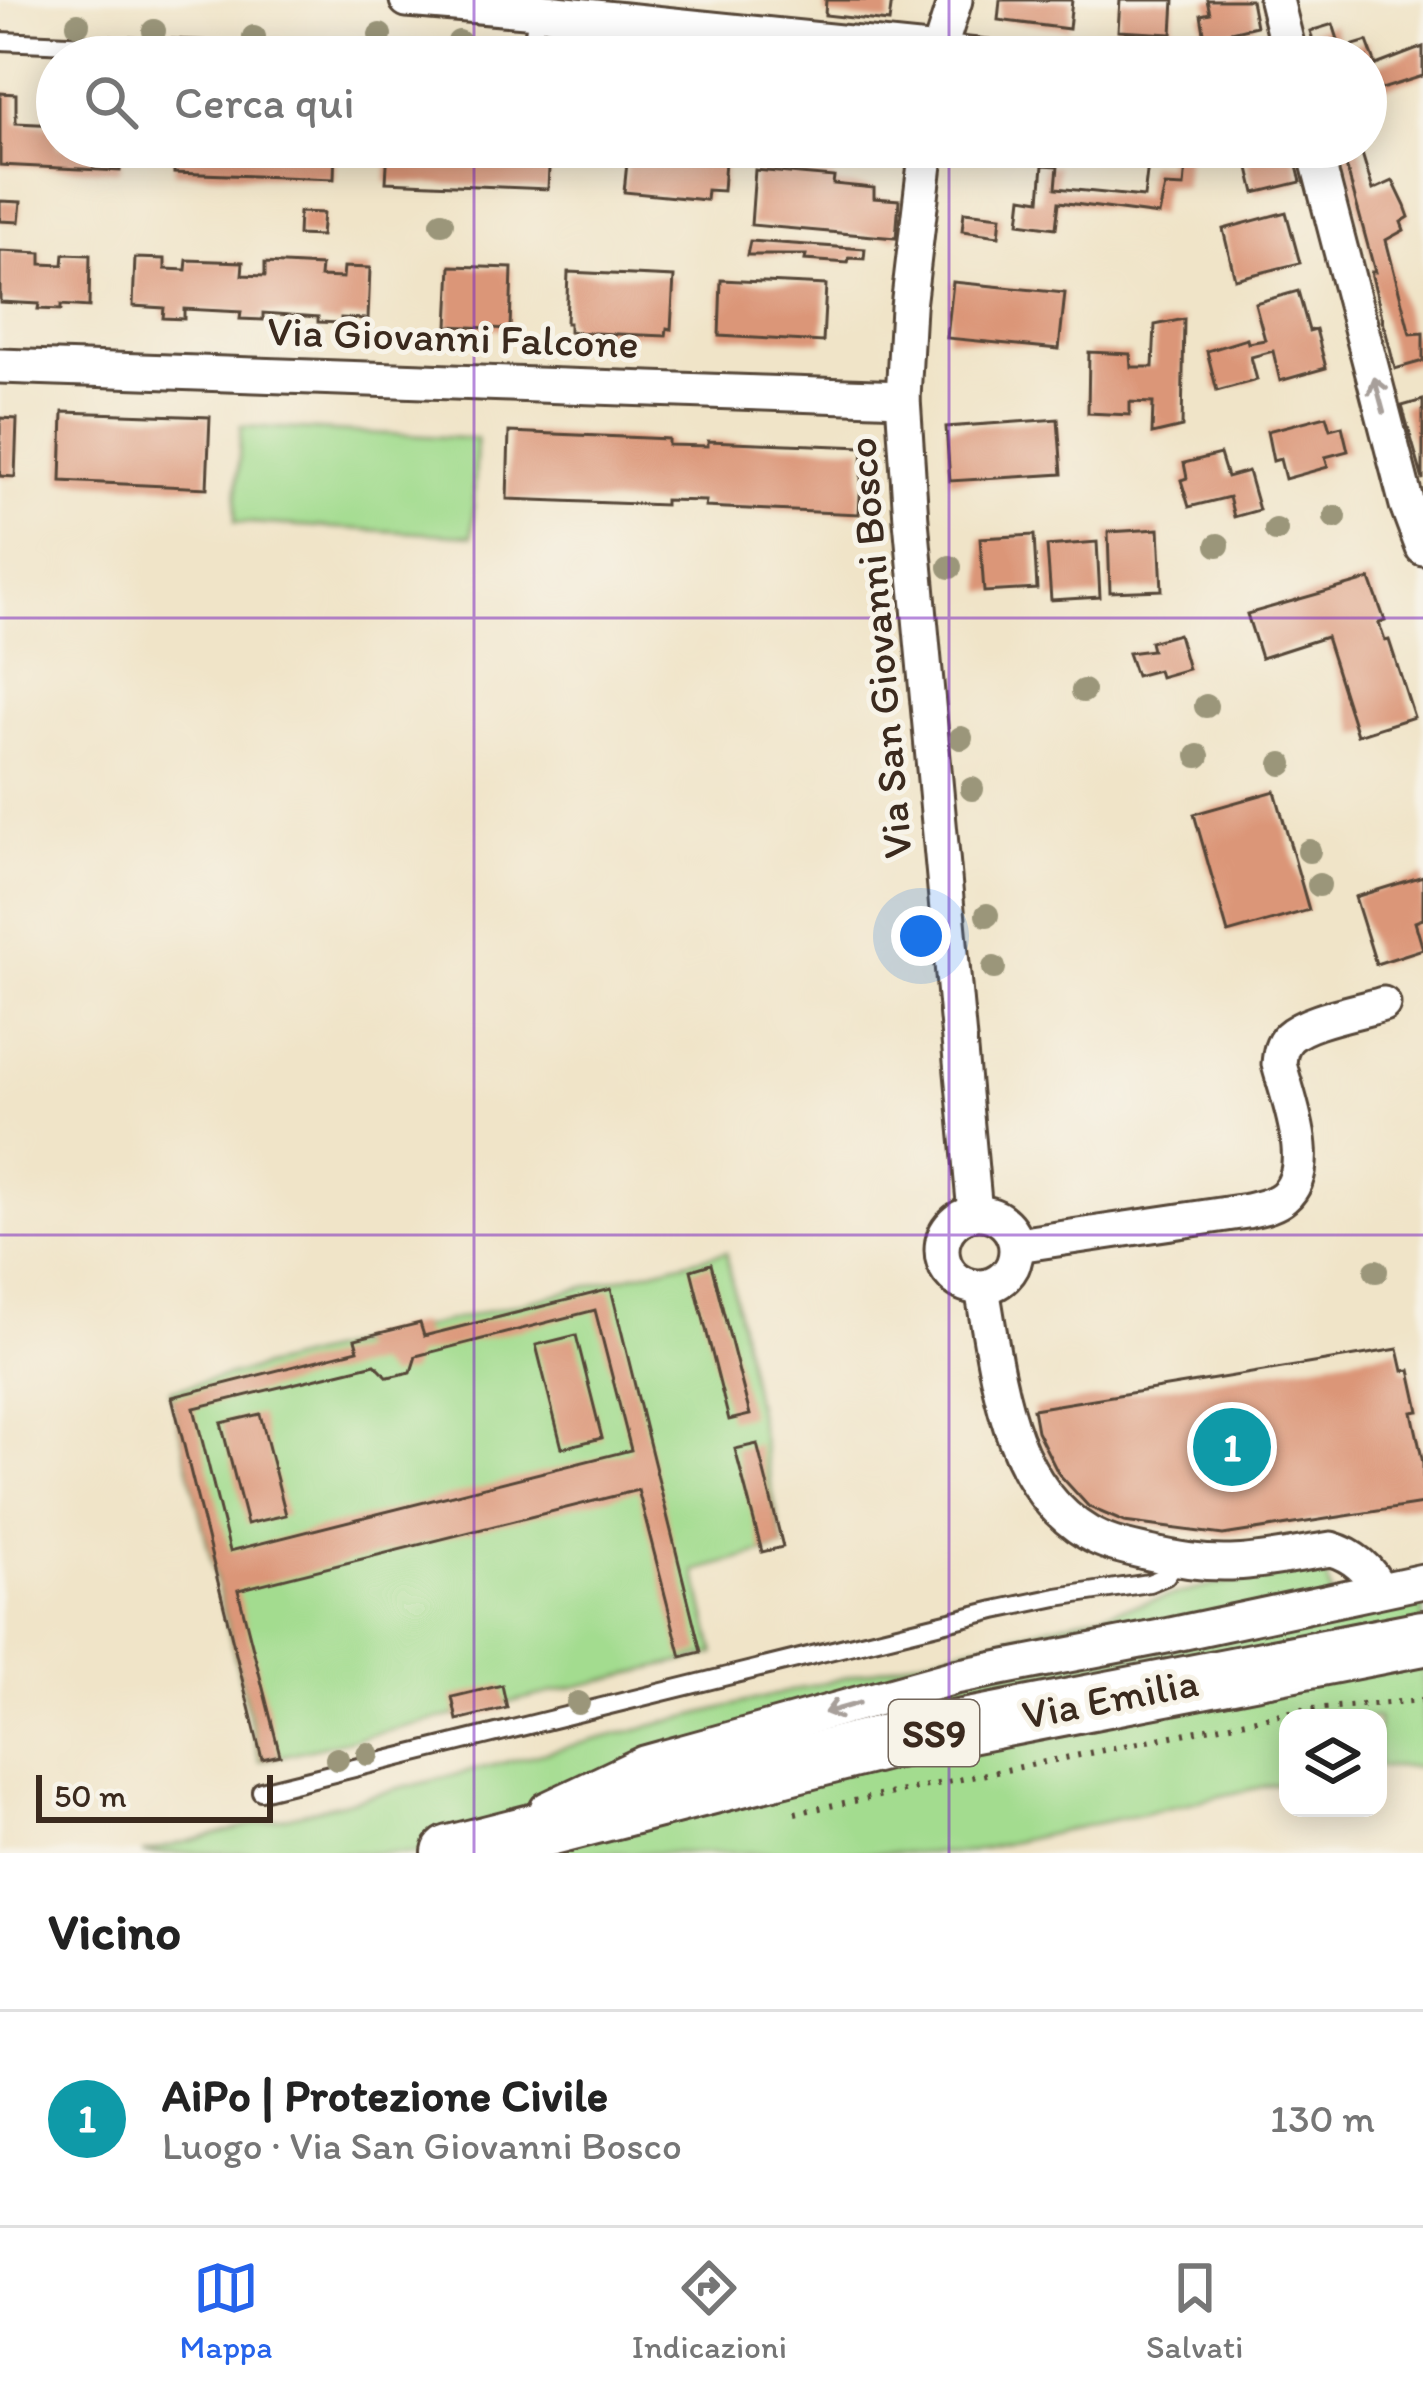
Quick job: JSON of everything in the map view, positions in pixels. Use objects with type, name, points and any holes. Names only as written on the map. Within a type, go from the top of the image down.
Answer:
[{"type":"main road","name":"Via Emilia","points":[[454,1852],[886,1742],[1423,1638]]},
{"type":"street","points":[[407,0],[768,36]]},
{"type":"street","points":[[943,36],[955,0]]},
{"type":"street","points":[[1276,0],[1285,36]]},
{"type":"street","name":"Via San Giovanni Bosco","points":[[925,168],[903,398],[975,1213]]},
{"type":"street","points":[[1319,168],[1407,506],[1423,548]]},
{"type":"street","name":"Via Giovanni Falcone","points":[[0,366],[903,398]]},
{"type":"street","points":[[1016,1245],[1247,1211],[1284,1197],[1294,1183],[1300,1148],[1279,1064],[1285,1040],[1305,1028],[1383,1004]]},
{"type":"street","points":[[975,1213],[998,1217],[1008,1225],[1016,1245],[1011,1270],[982,1288],[970,1287],[944,1263],[942,1250],[950,1226],[975,1213]]},
{"type":"street","points":[[982,1288],[1004,1409],[1026,1462],[1049,1500],[1069,1520],[1119,1546],[1178,1559],[1233,1563],[1331,1549],[1368,1571],[1379,1590]]},
{"type":"street","points":[[454,1852],[644,1763],[955,1677],[1423,1581]]},
{"type":"street","points":[[886,1742],[921,1702],[955,1677]]},
{"type":"lane","points":[[534,36],[537,10]]},
{"type":"lane","points":[[0,41],[36,43]]},
{"type":"lane","points":[[261,1791],[995,1610],[1148,1582],[1166,1576],[1178,1559]]},
{"type":"path","points":[[775,1816],[1300,1710],[1423,1700]]},
{"type":"green space","points":[[241,426],[477,439],[472,536],[235,522]]},
{"type":"green space","points":[[726,1252],[783,1547],[695,1571],[715,1654],[260,1761],[170,1390]]},
{"type":"green space","points":[[1325,1569],[1336,1616],[1423,1598],[1423,1767],[1387,1767],[1387,1709],[1279,1709],[1279,1783],[964,1853],[142,1853],[1215,1585]]},
{"type":"building","points":[[826,0],[892,0],[889,22],[825,15]]},
{"type":"building","points":[[1000,0],[1072,0],[1069,29],[998,20]]},
{"type":"building","points":[[1120,0],[1174,0],[1172,34],[1118,31]]},
{"type":"building","points":[[1207,0],[1251,0],[1256,26],[1205,36],[1201,15],[1210,13]]},
{"type":"building","points":[[1333,24],[1337,36],[1312,36],[1310,31]]},
{"type":"building","points":[[1423,47],[1423,76],[1387,87],[1387,61]]},
{"type":"building","points":[[0,93],[16,94],[16,123],[36,124],[36,167],[0,165]]},
{"type":"building","points":[[60,168],[120,168],[120,171]]},
{"type":"building","points":[[174,168],[334,168],[334,179],[174,173]]},
{"type":"building","points":[[387,168],[549,168],[548,189],[386,182]]},
{"type":"building","points":[[626,168],[724,168],[723,191],[707,190],[706,200],[624,192]]},
{"type":"building","points":[[1043,168],[1058,168],[1056,188],[1144,197],[1148,168],[1186,168],[1184,187],[1165,186],[1159,215],[1059,202],[1056,228],[1019,223],[1022,197],[1040,200]]},
{"type":"building","points":[[1249,168],[1297,168],[1301,182],[1255,193]]},
{"type":"building","points":[[1347,168],[1366,168],[1373,190],[1393,181],[1405,206],[1409,217],[1401,222],[1404,230],[1386,240],[1410,334],[1423,333],[1423,361],[1395,369],[1371,272],[1375,272]]},
{"type":"building","points":[[755,170],[834,177],[833,184],[874,188],[874,198],[899,200],[896,238],[751,225]]},
{"type":"building","points":[[0,201],[21,202],[19,222],[0,221]]},
{"type":"building","points":[[299,212],[323,213],[321,236],[298,235]]},
{"type":"building","points":[[964,212],[1001,216],[999,236],[962,231]]},
{"type":"building","points":[[1286,212],[1300,263],[1235,279],[1223,229]]},
{"type":"building","points":[[750,241],[865,249],[864,259],[849,258],[848,263],[805,260],[806,255],[747,255]]},
{"type":"building","points":[[0,251],[41,253],[41,264],[63,265],[64,254],[90,255],[89,307],[38,309],[39,304],[0,302]]},
{"type":"building","points":[[135,258],[165,259],[165,269],[186,270],[187,260],[243,262],[242,275],[265,276],[265,263],[321,266],[320,277],[343,278],[344,267],[370,268],[368,319],[318,322],[318,317],[263,313],[263,320],[240,319],[241,312],[184,309],[184,319],[163,318],[164,308],[133,306]]},
{"type":"building","points":[[451,266],[512,268],[510,329],[448,326]]},
{"type":"building","points":[[568,272],[674,277],[671,329],[667,328],[666,336],[569,332]]},
{"type":"building","points":[[721,280],[826,285],[823,342],[719,336]]},
{"type":"building","points":[[953,282],[1065,293],[1059,349],[947,338]]},
{"type":"building","points":[[1298,291],[1309,331],[1316,329],[1326,368],[1280,381],[1273,351],[1251,357],[1257,380],[1217,391],[1207,351],[1247,339],[1248,343],[1265,340],[1255,303]]},
{"type":"building","points":[[1184,319],[1182,427],[1152,434],[1153,403],[1130,402],[1130,415],[1088,413],[1089,352],[1130,354],[1131,367],[1153,367],[1155,325]]},
{"type":"building","points":[[1423,400],[1423,480],[1402,406]]},
{"type":"building","points":[[63,412],[210,417],[207,488],[61,481]]},
{"type":"building","points":[[1326,416],[1330,429],[1342,426],[1348,451],[1325,457],[1328,467],[1285,479],[1280,459],[1273,461],[1267,431]]},
{"type":"building","points":[[0,418],[17,419],[15,477],[0,476]]},
{"type":"building","points":[[1058,419],[1062,474],[950,481],[946,427]]},
{"type":"building","points":[[509,432],[668,439],[668,445],[708,446],[708,441],[863,447],[859,514],[705,507],[706,501],[665,500],[665,505],[507,499]]},
{"type":"building","points":[[1220,454],[1227,477],[1248,471],[1259,510],[1234,517],[1229,497],[1189,507],[1181,480],[1187,478],[1184,463]]},
{"type":"building","points":[[1159,529],[1162,590],[1110,592],[1108,532]]},
{"type":"building","points":[[1034,535],[1037,589],[984,592],[980,538]]},
{"type":"building","points":[[1097,542],[1100,597],[1051,600],[1047,546]]},
{"type":"building","points":[[1370,579],[1385,621],[1379,623],[1414,717],[1357,735],[1326,637],[1261,658],[1247,614]]},
{"type":"building","points":[[1178,634],[1188,669],[1160,677],[1158,670],[1136,676],[1128,653],[1152,650],[1150,642]]},
{"type":"building","points":[[1275,791],[1309,910],[1228,933],[1194,814]]},
{"type":"building","points":[[1423,876],[1423,919],[1415,922],[1423,949],[1376,964],[1355,897]]},
{"type":"building","points":[[711,1264],[750,1415],[729,1420],[691,1270]]},
{"type":"building","points":[[611,1289],[701,1652],[681,1657],[638,1490],[238,1590],[280,1755],[262,1759],[172,1397],[358,1350],[355,1339],[420,1323],[424,1336]],"holes":[[[595,1310],[631,1450],[230,1551],[194,1408],[375,1364],[388,1377],[411,1372],[416,1356]]]},
{"type":"building","points":[[576,1335],[602,1438],[562,1448],[536,1345]]},
{"type":"building","points":[[1398,1349],[1403,1371],[1410,1370],[1419,1411],[1412,1412],[1423,1463],[1423,1504],[1223,1535],[1124,1522],[1089,1507],[1058,1473],[1037,1431],[1033,1409]]},
{"type":"building","points":[[260,1414],[286,1515],[247,1524],[221,1423]]},
{"type":"building","points":[[757,1444],[783,1547],[762,1552],[735,1449]]},
{"type":"building","points":[[502,1685],[507,1708],[457,1720],[452,1697]]},
{"type":"place","name":"AiPo | Protezione Civile","points":[[1232,1447]]}]
